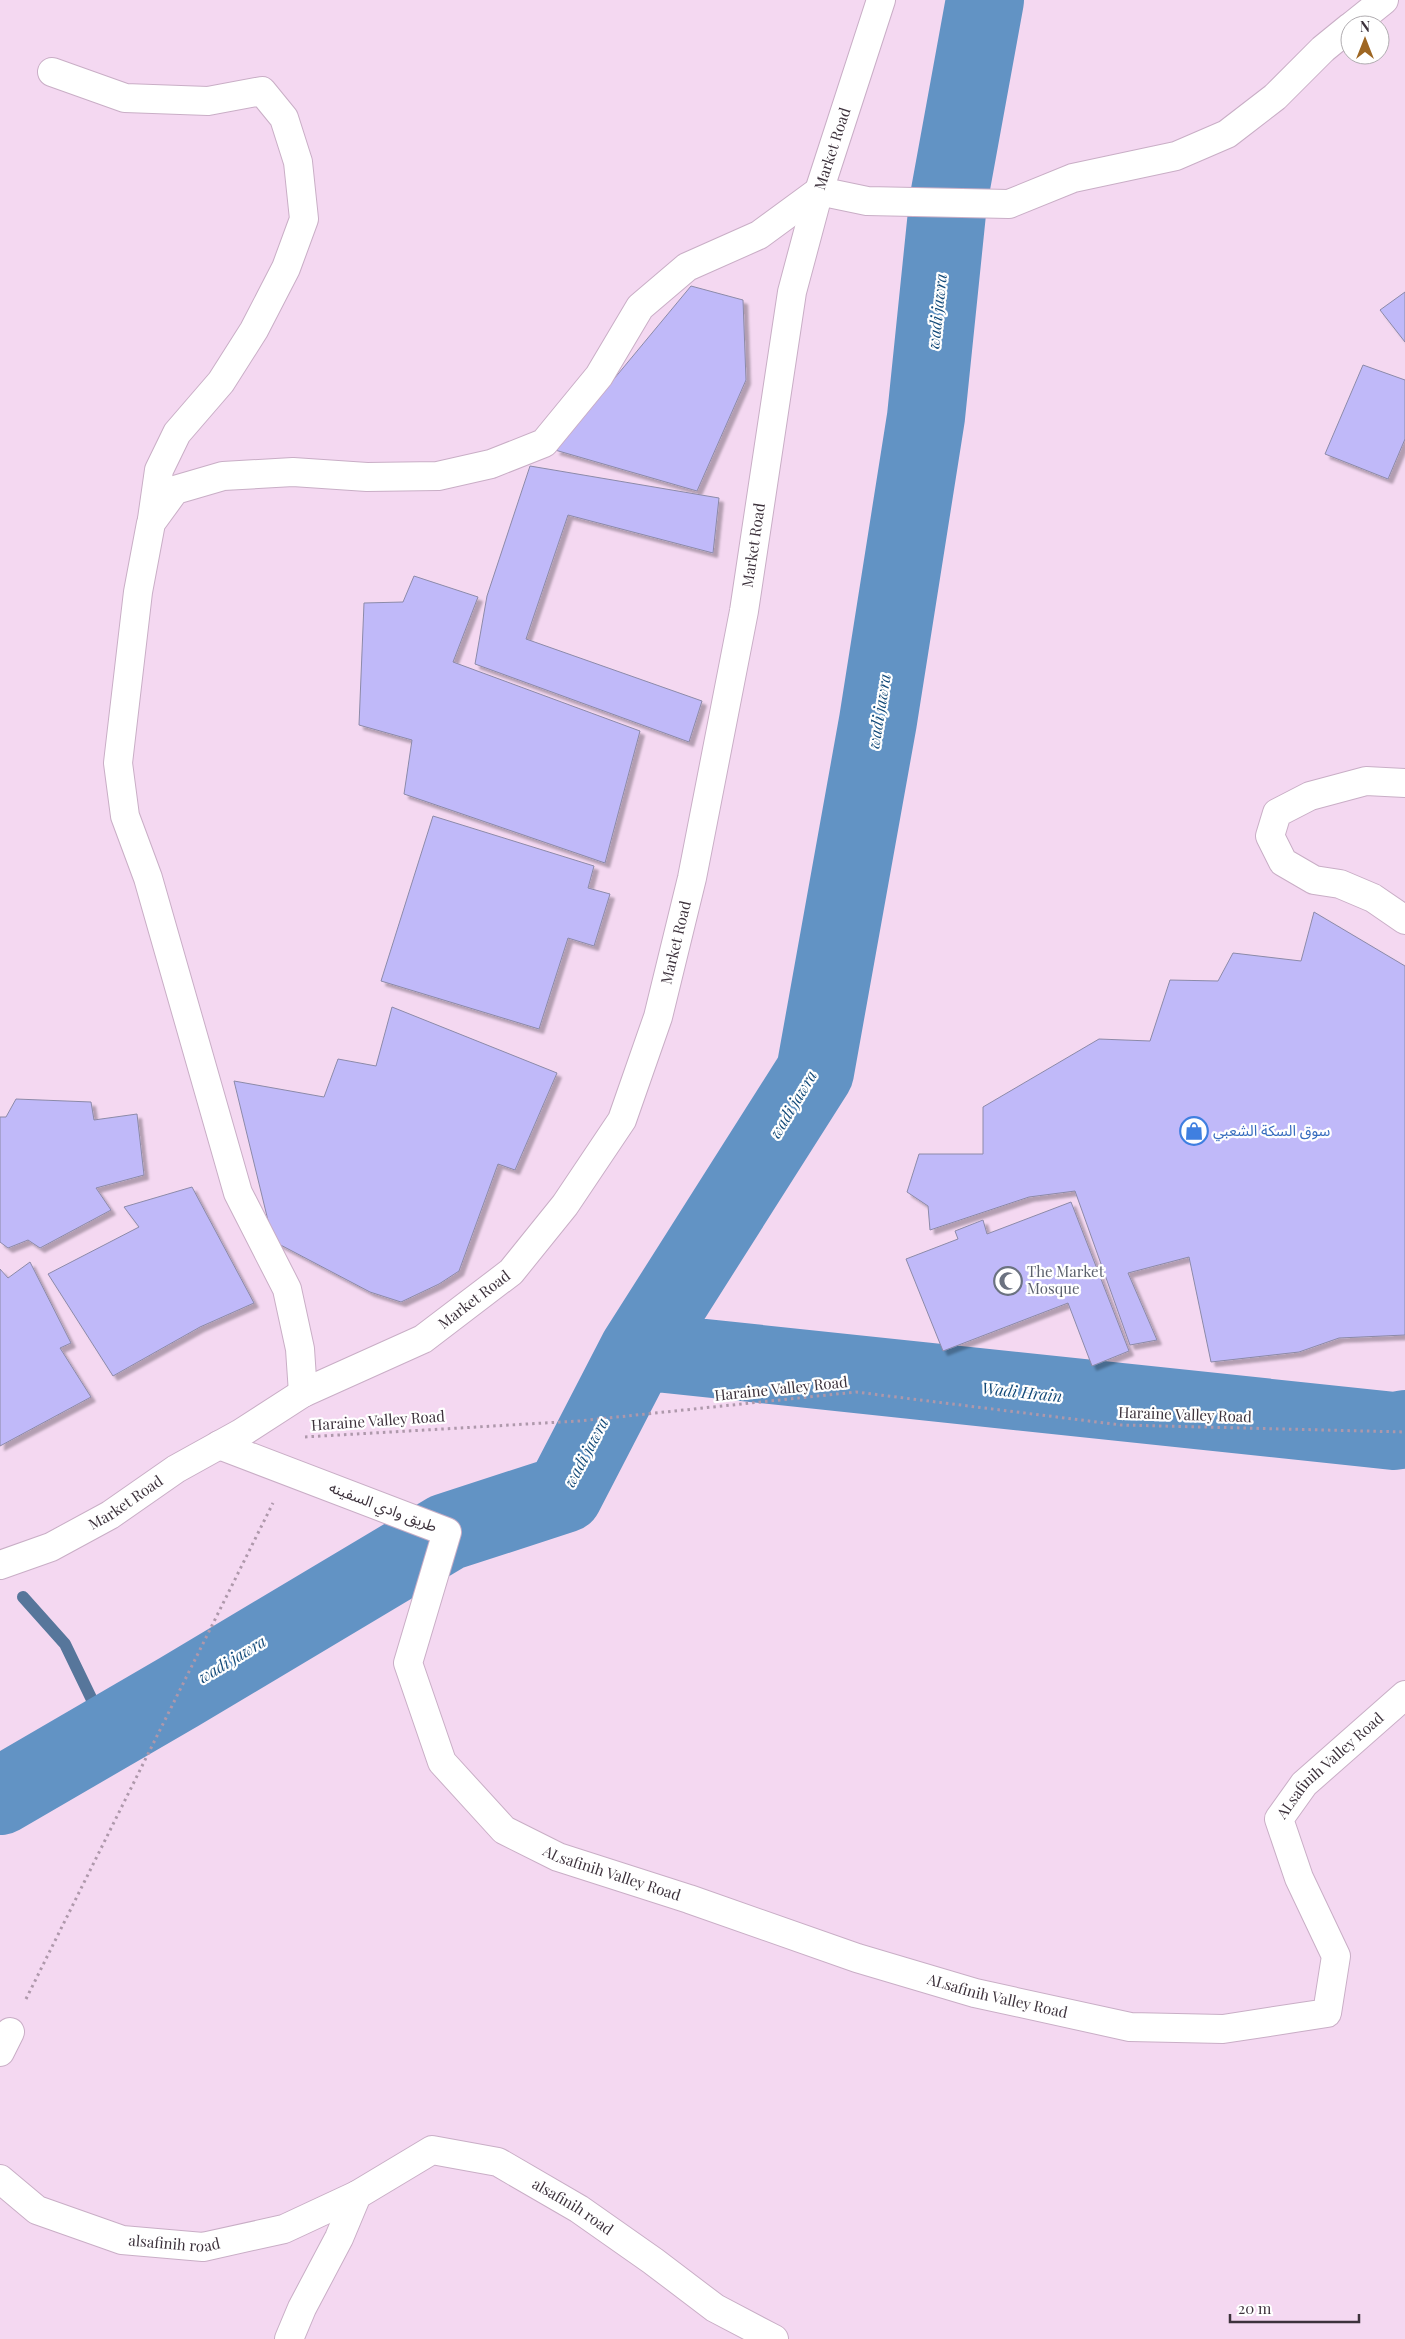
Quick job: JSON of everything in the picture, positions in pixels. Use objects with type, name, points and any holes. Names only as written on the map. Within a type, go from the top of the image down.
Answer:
[{"type":"street","name":"Market Road","points":[[0,1565],[51,1546],[110,1515],[176,1469],[303,1393],[423,1339],[511,1272],[565,1205],[622,1120],[658,1017],[692,878],[744,611],[792,292],[819,191],[881,0]]},
{"type":"street","points":[[1365,15],[1384,0]]},
{"type":"street","points":[[151,523],[175,490],[223,476],[293,472],[367,477],[438,476],[491,464],[544,443],[599,376],[640,307],[687,267],[759,235],[819,191],[866,201],[1009,204],[1073,178],[1176,156],[1227,134],[1275,97],[1323,49],[1340,35]]},
{"type":"street","points":[[52,72],[125,98],[208,101],[262,91],[284,118],[298,162],[304,219],[286,268],[254,330],[221,382],[177,433],[159,470],[138,592],[118,763],[125,816],[148,878],[238,1193],[287,1289],[300,1349],[303,1393]]},
{"type":"street","points":[[1405,783],[1366,781],[1310,796],[1277,812],[1270,836],[1283,862],[1314,880],[1340,884],[1373,898],[1405,920]]},
{"type":"street","name":"ALsafinih Valley Road","points":[[219,1445],[447,1532],[408,1663],[442,1762],[504,1830],[558,1857],[689,1899],[857,1958],[975,1993],[1130,2027],[1223,2029],[1327,2013],[1336,1956],[1299,1878],[1279,1819],[1304,1784],[1405,1695]]},
{"type":"street","name":"alsafinih road","points":[[0,2179],[37,2210],[122,2240],[203,2247],[284,2229],[357,2195],[432,2150],[498,2162],[579,2209],[653,2260],[715,2308],[774,2339]]},
{"type":"street","points":[[288,2339],[302,2308],[340,2238],[357,2195]]},
{"type":"path","name":"Haraine Valley Road","points":[[296,1438],[579,1421],[856,1392],[1121,1425],[1405,1432]]},
{"type":"path","points":[[5,2042],[274,1501]]},
{"type":"building","points":[[691,286],[743,300],[746,380],[697,491],[555,450]]},
{"type":"building","points":[[1405,292],[1405,342],[1380,310]]},
{"type":"building","points":[[1363,365],[1405,380],[1405,439],[1388,479],[1325,454]]},
{"type":"building","points":[[530,466],[719,498],[713,553],[568,515],[526,639],[702,701],[689,742],[475,664],[487,596]]},
{"type":"building","points":[[414,576],[478,597],[453,662],[640,731],[605,863],[404,794],[412,740],[359,725],[364,603],[403,602]]},
{"type":"building","points":[[433,816],[594,866],[588,888],[610,894],[594,946],[568,938],[539,1029],[381,981]]},
{"type":"building","name":"سوق السكة الشعبي","points":[[1314,912],[1405,966],[1405,1335],[1339,1338],[1299,1352],[1211,1362],[1189,1257],[1128,1273],[1157,1340],[1130,1345],[1075,1191],[1029,1197],[930,1230],[928,1206],[907,1192],[919,1154],[983,1154],[983,1107],[1099,1039],[1150,1041],[1170,980],[1218,981],[1233,953],[1301,961]]},
{"type":"building","points":[[392,1007],[557,1073],[515,1170],[498,1164],[459,1271],[439,1284],[401,1302],[370,1292],[273,1241],[234,1081],[324,1097],[338,1059],[376,1066]]},
{"type":"building","points":[[16,1099],[91,1102],[94,1120],[137,1114],[144,1175],[96,1188],[111,1210],[40,1248],[28,1240],[8,1248],[0,1242],[0,1117],[6,1117]]},
{"type":"building","points":[[192,1187],[254,1303],[200,1327],[113,1376],[48,1274],[139,1227],[124,1207]]},
{"type":"building","name":"The Market Mosque","points":[[1071,1202],[1129,1351],[1092,1366],[1068,1303],[943,1351],[906,1259],[958,1239],[955,1231],[983,1220],[987,1234]]},
{"type":"building","points":[[30,1262],[71,1343],[60,1348],[91,1397],[0,1446],[0,1269],[8,1278]]},
{"type":"waterway","name":"wadi jawra","points":[[0,1796],[447,1532],[564,1494],[638,1351],[815,1072],[878,721],[926,417],[948,203],[985,0]]},
{"type":"waterway","name":"Wadi Hrain","points":[[638,1351],[1394,1431],[1405,1429]]},
{"type":"waterway","points":[[23,1597],[65,1644],[108,1733]]},
{"type":"place","name":"سوق السكة الشعبي","points":[[1194,1131]]},
{"type":"place","name":"The Market Mosque","points":[[1008,1281]]}]
